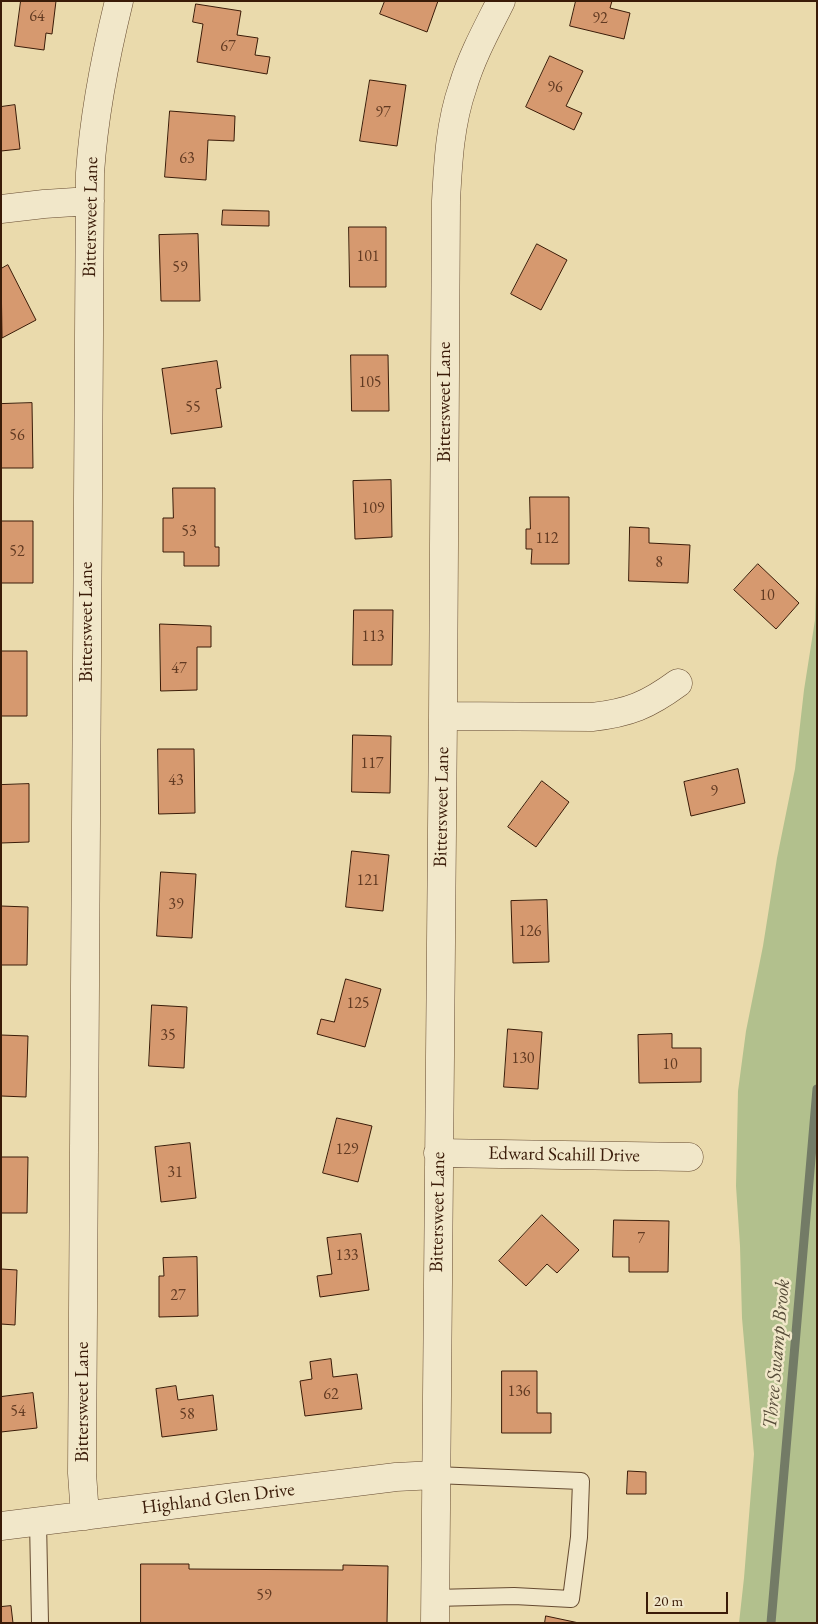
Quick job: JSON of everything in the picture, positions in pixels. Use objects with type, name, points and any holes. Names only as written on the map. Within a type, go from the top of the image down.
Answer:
[{"type":"street","name":"Bittersweet Lane","points":[[85,1516],[82,1473],[83,1168],[90,201],[94,119],[119,1]]},
{"type":"street","name":"Bittersweet Lane","points":[[435,1610],[438,1153],[444,716],[447,177],[452,131],[462,88],[478,46],[501,1]]},
{"type":"street","points":[[1,209],[90,201]]},
{"type":"street","points":[[444,716],[592,717],[610,715],[646,704],[678,682]]},
{"type":"street","name":"Edward Scahill Drive","points":[[438,1153],[689,1156]]},
{"type":"street","name":"Highland Glen Drive","points":[[1,1526],[396,1477],[435,1475]]},
{"type":"lane","points":[[435,1475],[581,1481],[579,1537],[571,1599],[514,1596],[435,1610]]},
{"type":"lane","points":[[38,1521],[40,1623]]},
{"type":"green space","points":[[817,549],[817,1623],[739,1623],[754,1454],[742,1318],[736,1186],[738,1091],[746,1031],[795,769],[804,690],[815,620]]},
{"type":"building","points":[[21,1],[56,1],[52,34],[46,33],[44,50],[15,46]]},
{"type":"building","points":[[385,1],[438,1],[427,32],[380,14]]},
{"type":"building","points":[[576,1],[612,1],[610,8],[630,13],[624,39],[570,26]]},
{"type":"building","points":[[196,4],[241,11],[237,35],[258,38],[255,55],[270,57],[267,74],[197,62],[203,24],[193,22]]},
{"type":"building","points":[[550,56],[583,71],[566,106],[582,113],[574,130],[526,107]]},
{"type":"building","points":[[370,80],[406,85],[397,146],[360,141]]},
{"type":"building","points":[[15,105],[20,149],[1,151],[1,107]]},
{"type":"building","points":[[170,111],[235,116],[234,141],[208,140],[206,180],[165,177]]},
{"type":"building","points":[[223,210],[269,211],[269,226],[222,225]]},
{"type":"building","points":[[349,227],[386,227],[386,287],[350,287]]},
{"type":"building","points":[[198,234],[200,301],[161,301],[159,235]]},
{"type":"building","points":[[537,244],[567,260],[541,310],[511,294]]},
{"type":"building","points":[[8,265],[36,320],[2,338],[1,269]]},
{"type":"building","points":[[351,355],[388,355],[389,411],[352,411]]},
{"type":"building","points":[[217,361],[221,388],[216,389],[222,427],[171,434],[162,369]]},
{"type":"building","points":[[32,403],[33,468],[1,468],[1,404]]},
{"type":"building","points":[[391,480],[392,537],[355,539],[353,481]]},
{"type":"building","points":[[173,488],[215,488],[215,547],[219,547],[219,566],[184,566],[184,552],[163,552],[163,518],[173,518]]},
{"type":"building","points":[[530,497],[569,497],[569,564],[531,564],[532,549],[526,549],[526,529],[530,529]]},
{"type":"building","points":[[1,521],[33,521],[33,583],[1,583]]},
{"type":"building","points":[[630,527],[649,528],[649,543],[690,545],[688,583],[629,581]]},
{"type":"building","points":[[758,564],[799,603],[776,629],[734,590]]},
{"type":"building","points":[[354,610],[393,610],[392,665],[353,665]]},
{"type":"building","points":[[160,624],[211,626],[211,647],[197,647],[197,690],[161,691]]},
{"type":"building","points":[[1,651],[27,651],[27,716],[1,716]]},
{"type":"building","points":[[353,735],[391,736],[390,793],[352,792]]},
{"type":"building","points":[[158,749],[194,749],[195,813],[159,814]]},
{"type":"building","points":[[738,769],[745,803],[691,816],[684,782]]},
{"type":"building","points":[[542,781],[569,802],[536,847],[508,827]]},
{"type":"building","points":[[29,784],[29,842],[1,843],[1,785]]},
{"type":"building","points":[[352,851],[389,855],[383,911],[346,907]]},
{"type":"building","points":[[161,872],[196,874],[192,938],[157,936]]},
{"type":"building","points":[[547,900],[549,962],[513,963],[511,901]]},
{"type":"building","points":[[1,906],[28,907],[27,965],[1,965]]},
{"type":"building","points":[[346,979],[381,989],[365,1047],[317,1034],[321,1019],[334,1022]]},
{"type":"building","points":[[152,1005],[187,1007],[184,1068],[149,1066]]},
{"type":"building","points":[[508,1029],[542,1032],[538,1089],[504,1087]]},
{"type":"building","points":[[672,1034],[672,1048],[701,1048],[701,1082],[639,1083],[638,1035]]},
{"type":"building","points":[[1,1035],[28,1036],[26,1097],[1,1096]]},
{"type":"building","points":[[337,1118],[372,1126],[358,1182],[323,1173]]},
{"type":"building","points":[[190,1143],[196,1198],[161,1202],[155,1147]]},
{"type":"building","points":[[1,1157],[28,1157],[27,1213],[1,1213]]},
{"type":"building","points":[[542,1215],[579,1250],[557,1273],[547,1264],[526,1286],[499,1261]]},
{"type":"building","points":[[614,1220],[669,1221],[668,1272],[629,1272],[629,1257],[613,1257]]},
{"type":"building","points":[[361,1234],[369,1290],[320,1297],[317,1276],[332,1274],[327,1238]]},
{"type":"building","points":[[197,1257],[198,1316],[159,1317],[159,1276],[164,1276],[163,1258]]},
{"type":"building","points":[[1,1269],[17,1270],[15,1325],[1,1324]]},
{"type":"building","points":[[331,1359],[333,1377],[357,1374],[362,1409],[305,1416],[300,1381],[312,1379],[310,1362]]},
{"type":"building","points":[[502,1371],[537,1371],[537,1413],[551,1413],[551,1433],[502,1433]]},
{"type":"building","points":[[176,1386],[178,1400],[213,1395],[217,1430],[162,1437],[156,1389]]},
{"type":"building","points":[[33,1393],[37,1428],[1,1432],[1,1397]]},
{"type":"building","points":[[628,1471],[646,1472],[646,1494],[627,1494]]},
{"type":"building","points":[[141,1564],[189,1564],[189,1569],[343,1570],[343,1565],[388,1566],[387,1623],[141,1623]]},
{"type":"building","points":[[11,1606],[13,1623],[1,1623],[1,1607]]},
{"type":"building","points":[[546,1616],[579,1623],[545,1623]]},
{"type":"waterway","name":"Three Swamp Brook","points":[[771,1623],[817,1089]]}]
